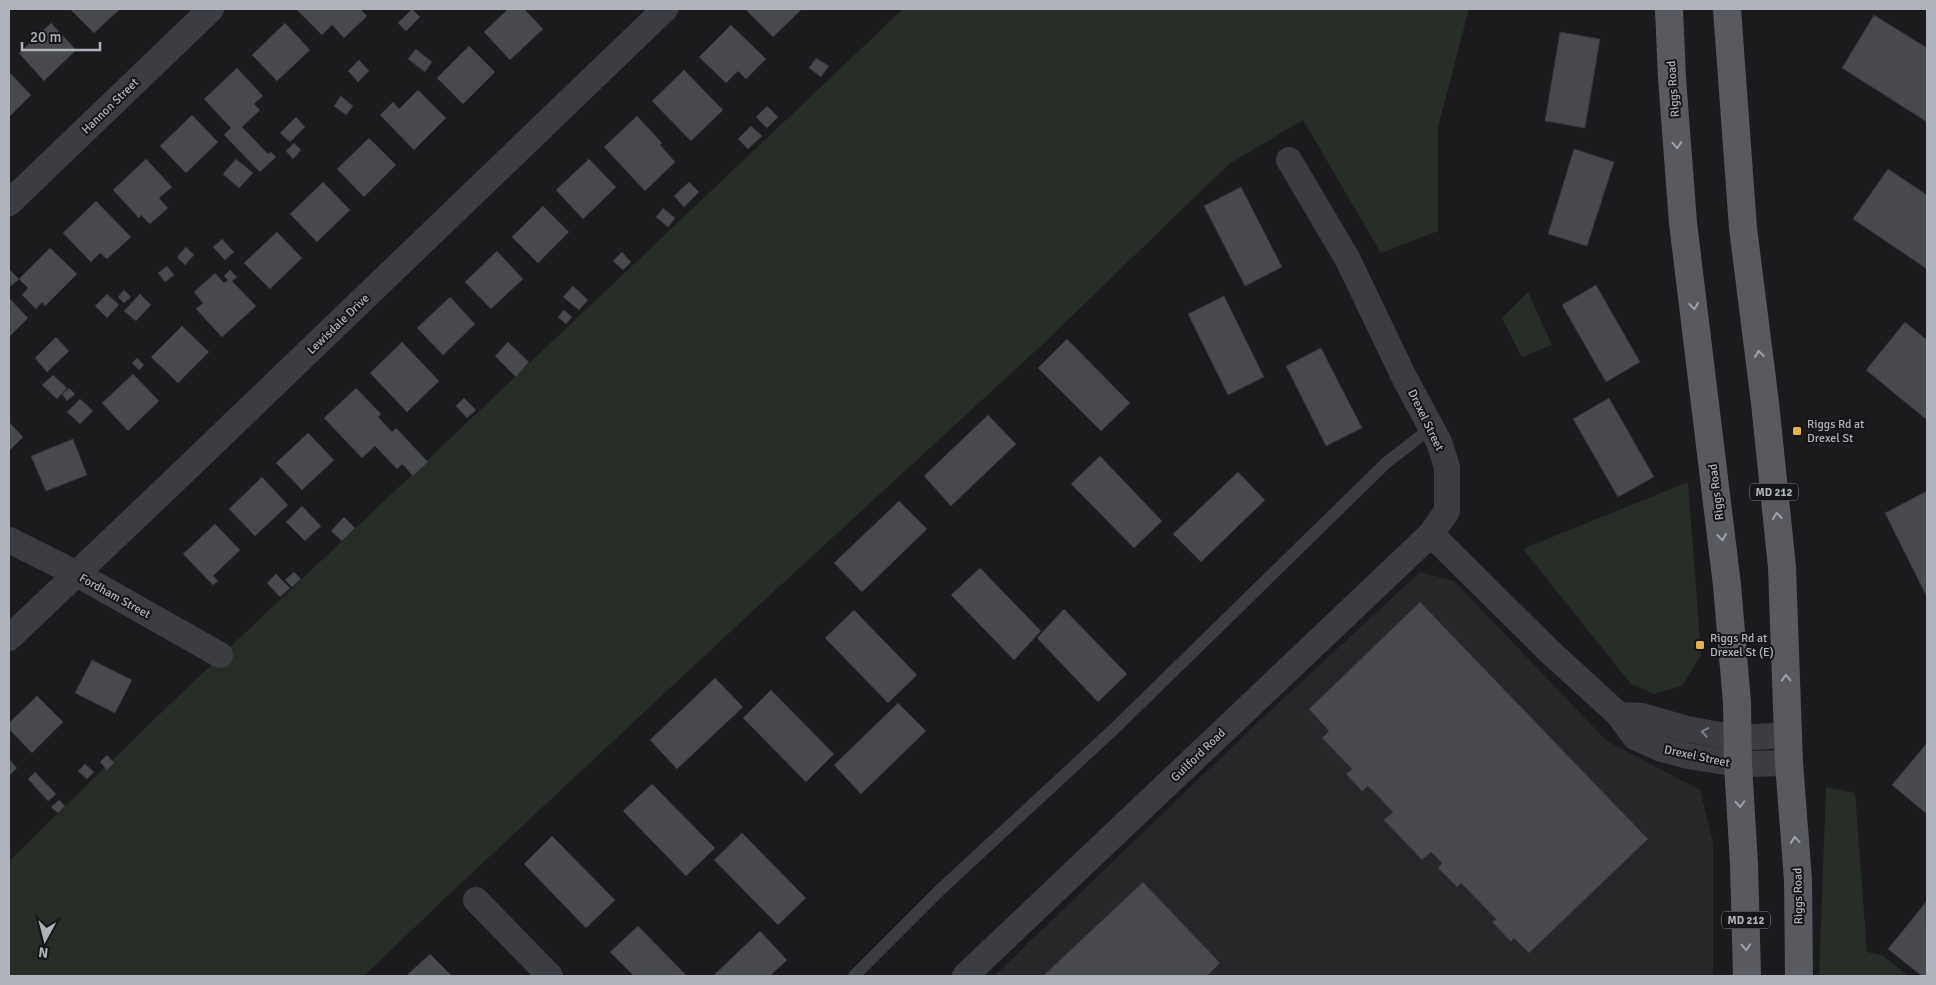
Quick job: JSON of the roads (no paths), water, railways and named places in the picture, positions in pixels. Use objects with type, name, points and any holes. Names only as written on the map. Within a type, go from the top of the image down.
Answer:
[{"type":"main road","name":"Riggs Road","points":[[1669,9],[1672,78],[1683,223],[1727,585],[1737,703],[1747,976]]},
{"type":"main road","name":"Riggs Road","points":[[1728,9],[1743,228],[1765,403],[1782,567],[1789,763],[1798,880],[1798,976]]},
{"type":"street","name":"Hannon Street","points":[[9,203],[211,9]]},
{"type":"street","name":"Lewisdale Drive","points":[[9,638],[665,9]]},
{"type":"street","name":"Drexel Street","points":[[1289,160],[1347,258],[1405,379],[1439,442],[1447,467],[1447,511],[1431,534],[1549,652],[1618,715],[1635,737],[1662,749],[1688,756],[1738,764],[1789,763]]},
{"type":"street","name":"Guilford Road","points":[[965,976],[1431,534]]},
{"type":"street","name":"Fordham Street","points":[[9,540],[77,574],[220,655]]},
{"type":"street","name":"Drexel Street","points":[[1618,715],[1642,716],[1687,729],[1737,738],[1788,735]]},
{"type":"street","points":[[476,900],[550,976]]},
{"type":"lane","points":[[854,976],[940,890],[1114,729],[1386,463],[1431,428]]},
{"type":"place","name":"Riggs Rd at Drexel St","points":[[1797,431]]},
{"type":"place","name":"Riggs Rd at Drexel St (E)","points":[[1700,645]]}]
